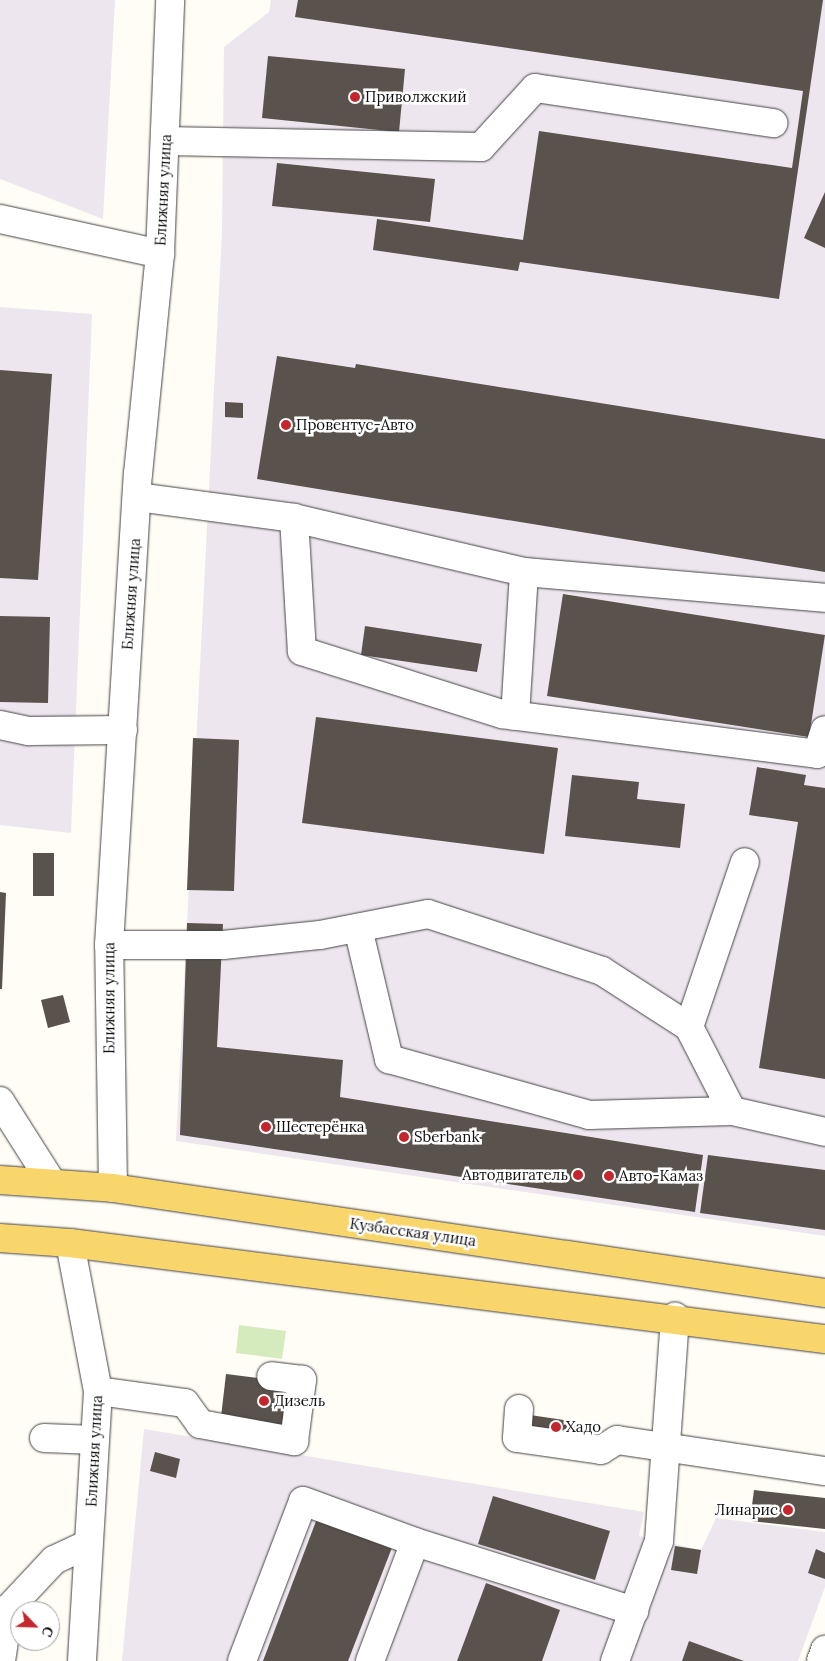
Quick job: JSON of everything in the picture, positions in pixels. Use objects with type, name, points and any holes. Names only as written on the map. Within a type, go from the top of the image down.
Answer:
[{"type":"main road","name":"Кузбасская улица","points":[[0,1180],[114,1188],[825,1293]]},
{"type":"main road","points":[[0,1238],[70,1243],[675,1317],[825,1339]]},
{"type":"street","name":"Ближняя улица","points":[[114,1188],[109,945],[137,497],[160,254],[170,0]]},
{"type":"street","points":[[165,141],[481,147],[535,88],[774,123]]},
{"type":"street","points":[[0,219],[160,254]]},
{"type":"street","points":[[137,497],[294,518],[524,572],[825,598]]},
{"type":"street","points":[[294,518],[302,651],[515,716],[817,754],[825,730]]},
{"type":"street","points":[[515,716],[524,572]]},
{"type":"street","points":[[0,725],[29,730],[122,730]]},
{"type":"street","points":[[689,1027],[745,862]]},
{"type":"street","points":[[109,945],[223,944],[358,928],[428,914],[602,972],[689,1027],[732,1111]]},
{"type":"street","points":[[358,928],[389,1059],[589,1115],[732,1111],[825,1132]]},
{"type":"street","points":[[1,1103],[52,1183]]},
{"type":"street","name":"Ближняя улица","points":[[70,1243],[98,1391],[82,1661]]},
{"type":"street","points":[[615,1661],[659,1541],[675,1317]]},
{"type":"street","points":[[98,1391],[185,1403],[200,1424],[294,1441],[302,1380],[271,1376]]},
{"type":"street","points":[[520,1409],[517,1438],[601,1450],[617,1440],[825,1471]]},
{"type":"street","points":[[44,1438],[95,1440]]},
{"type":"street","points":[[242,1661],[303,1501],[415,1542],[634,1611]]},
{"type":"street","points":[[370,1661],[415,1542]]},
{"type":"street","points":[[1,1661],[9,1608],[54,1560],[89,1544]]},
{"type":"street","points":[[821,1661],[825,1650]]},
{"type":"shaded area","points":[[0,0],[115,0],[103,219],[0,179]]},
{"type":"shaded area","points":[[271,0],[825,0],[825,1236],[176,1141],[222,231],[224,47],[269,12]]},
{"type":"shaded area","points":[[0,307],[92,314],[71,833],[0,825]]},
{"type":"shaded area","points":[[144,1429],[644,1512],[639,1536],[701,1550],[716,1518],[825,1532],[825,1587],[798,1661],[122,1661]]},
{"type":"green space","points":[[239,1325],[286,1331],[282,1359],[236,1353]]},
{"type":"building","points":[[298,0],[823,0],[779,299],[520,262],[518,271],[373,250],[377,219],[523,240],[539,131],[792,168],[803,91],[295,17]]},
{"type":"building","points":[[268,56],[405,69],[399,132],[262,118]]},
{"type":"building","points":[[277,163],[435,179],[430,222],[272,206]]},
{"type":"building","points":[[825,192],[825,248],[804,238]]},
{"type":"building","points":[[277,356],[355,368],[356,364],[825,439],[825,572],[257,479]]},
{"type":"building","points":[[0,370],[52,374],[38,580],[0,578]]},
{"type":"building","points":[[225,402],[243,403],[243,418],[225,417]]},
{"type":"building","points":[[563,594],[825,635],[809,737],[547,696]]},
{"type":"building","points":[[0,616],[50,617],[48,703],[0,702]]},
{"type":"building","points":[[365,626],[482,644],[477,672],[361,655]]},
{"type":"building","points":[[316,717],[558,748],[544,854],[302,823]]},
{"type":"building","points":[[193,738],[239,740],[234,891],[187,890]]},
{"type":"building","points":[[757,767],[806,775],[804,785],[825,788],[825,1079],[759,1068],[798,822],[749,815]]},
{"type":"building","points":[[572,775],[639,782],[637,799],[685,804],[680,848],[565,836]]},
{"type":"building","points":[[33,853],[54,853],[54,896],[33,896]]},
{"type":"building","points":[[0,892],[6,893],[2,989],[0,989]]},
{"type":"building","points":[[187,923],[223,924],[217,1047],[343,1060],[340,1097],[703,1155],[695,1212],[180,1135]]},
{"type":"building","points":[[63,995],[70,1022],[48,1028],[41,1000]]},
{"type":"building","points":[[708,1155],[825,1170],[825,1230],[700,1213]]},
{"type":"building","points":[[226,1374],[288,1382],[282,1425],[221,1417]]},
{"type":"building","name":"Хадо","points":[[530,1415],[584,1423],[582,1440],[527,1432]]},
{"type":"building","points":[[155,1452],[180,1459],[176,1478],[150,1471]]},
{"type":"building","name":"Линарис","points":[[754,1490],[825,1498],[825,1529],[750,1521]]},
{"type":"building","points":[[493,1496],[610,1531],[595,1580],[478,1544]]},
{"type":"building","points":[[318,1516],[393,1545],[348,1661],[263,1661]]},
{"type":"building","points":[[675,1546],[701,1550],[697,1574],[671,1570]]},
{"type":"building","points":[[816,1549],[825,1553],[825,1579],[808,1573]]},
{"type":"building","points":[[486,1583],[560,1610],[542,1661],[457,1661]]},
{"type":"building","points":[[689,1641],[744,1661],[682,1661]]},
{"type":"place","name":"Приволжский","points":[[355,97]]},
{"type":"place","name":"Провентус-Авто","points":[[286,425]]},
{"type":"place","name":"Шестерёнка","points":[[266,1127]]},
{"type":"place","name":"Sberbank","points":[[404,1137]]},
{"type":"place","name":"Автодвигатель","points":[[578,1175]]},
{"type":"place","name":"Авто-Камаз","points":[[609,1176]]},
{"type":"place","name":"Дизель","points":[[264,1401]]},
{"type":"place","name":"Хадо","points":[[556,1427]]},
{"type":"place","name":"Линарис","points":[[788,1510]]}]
